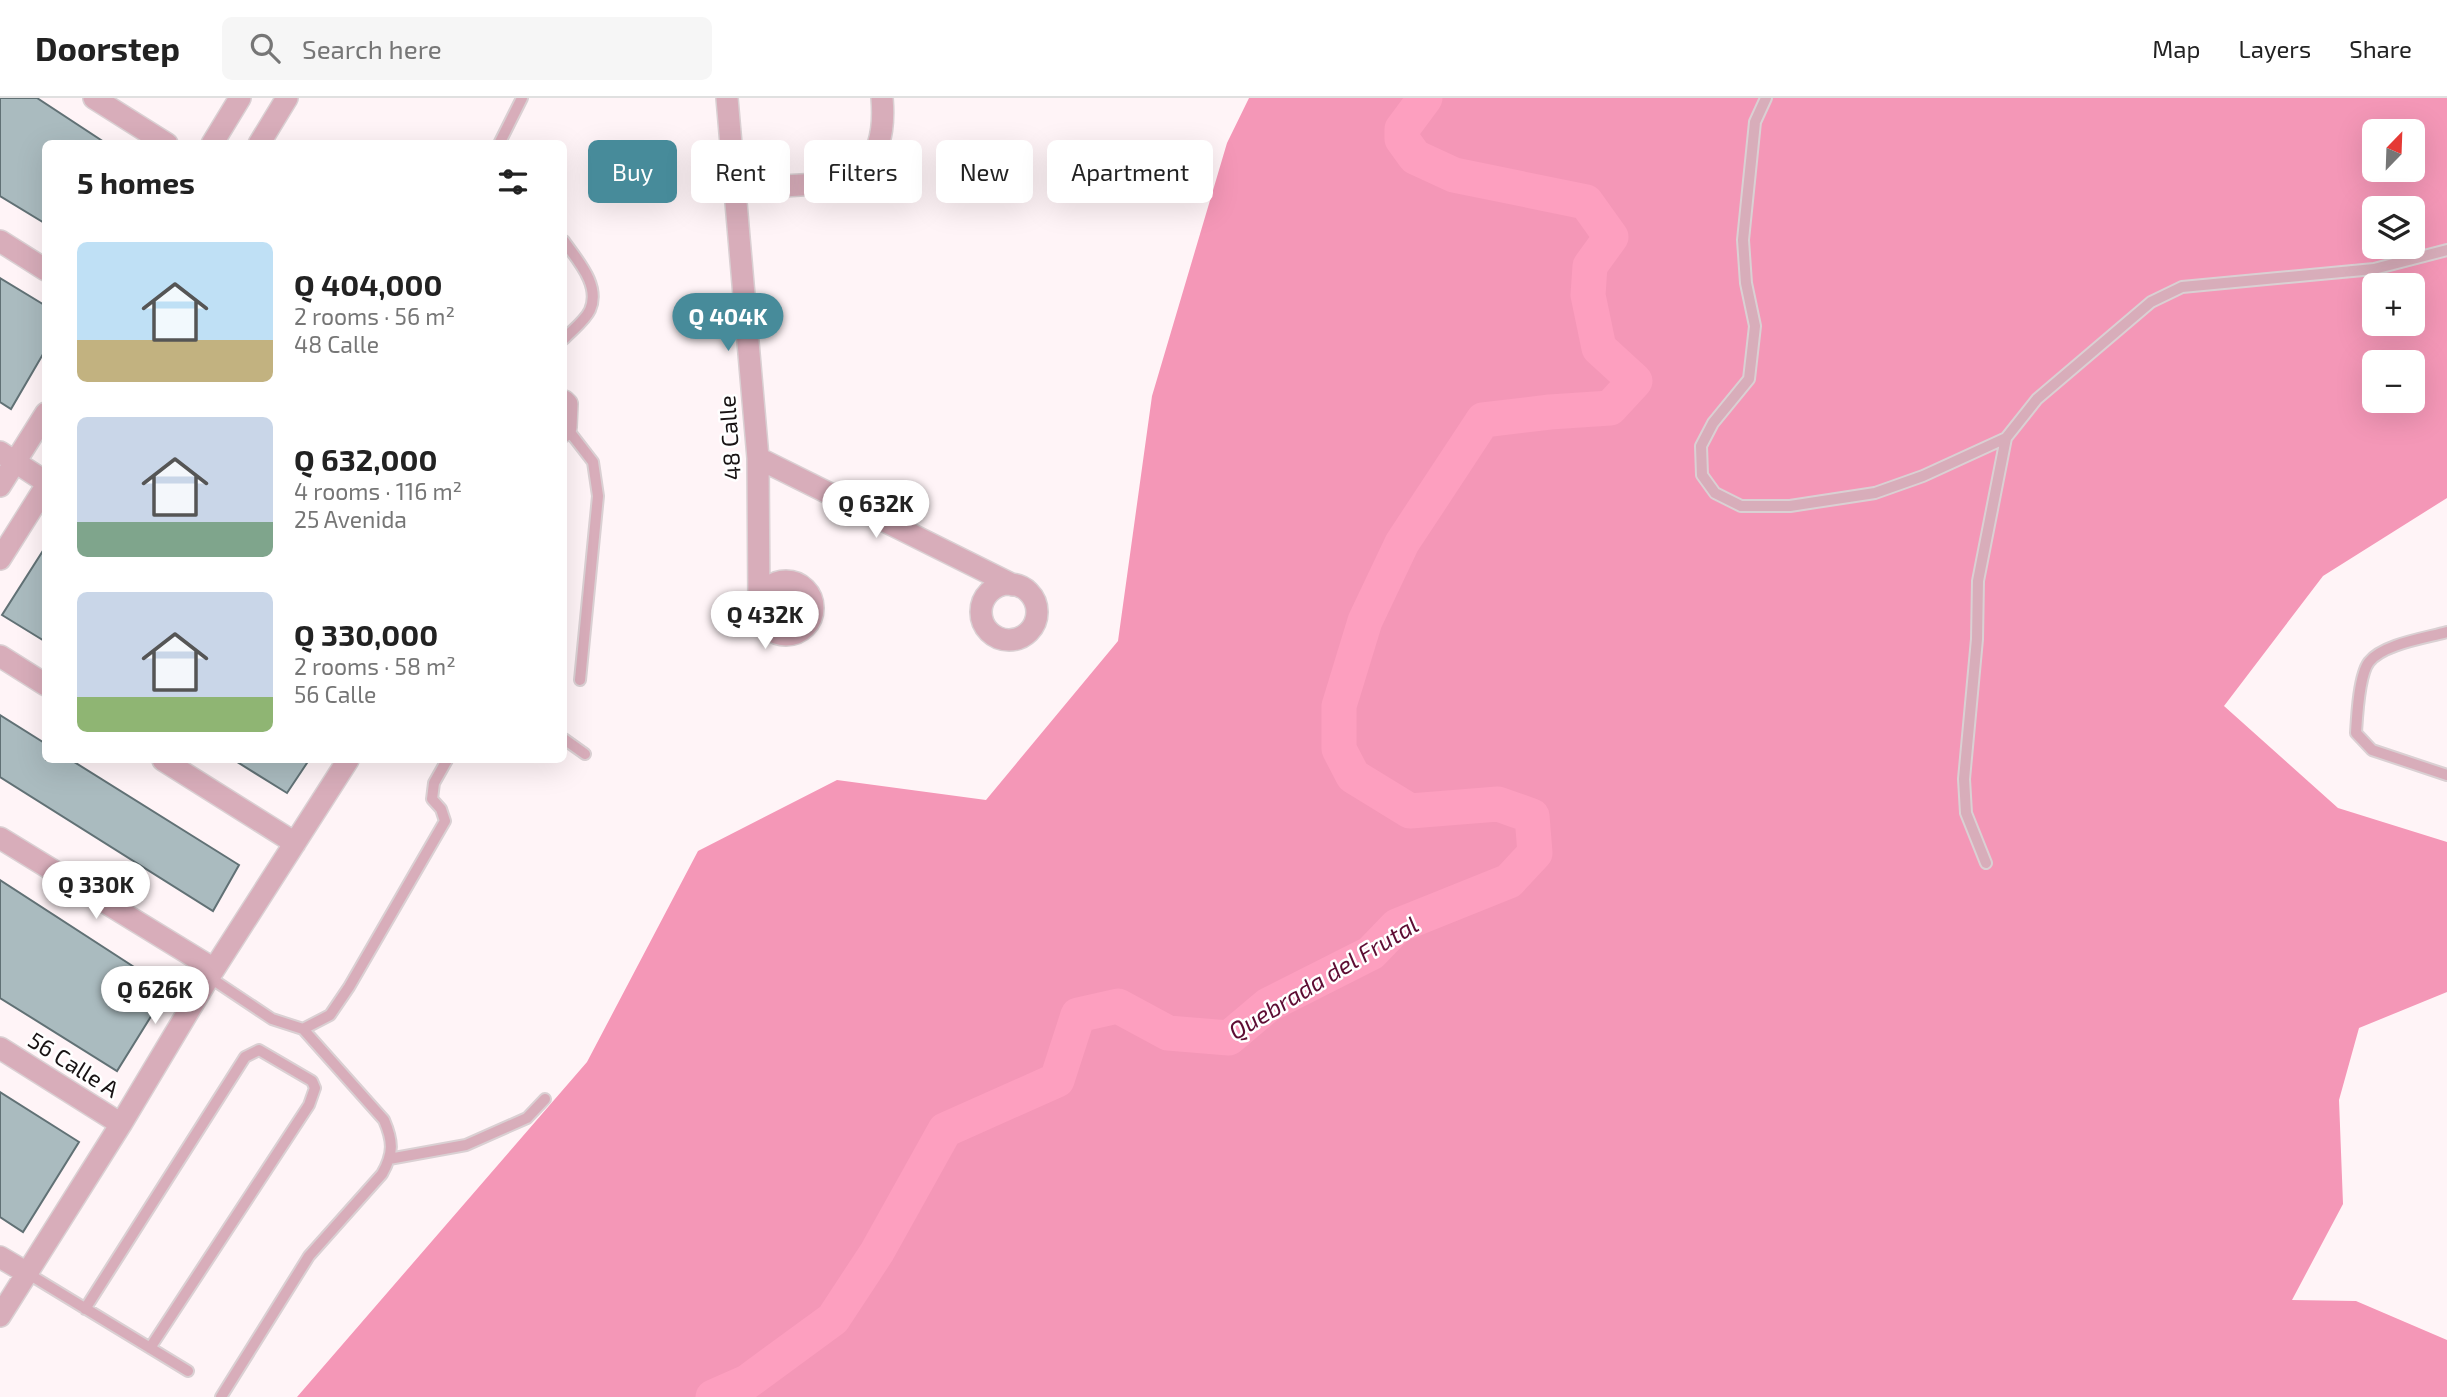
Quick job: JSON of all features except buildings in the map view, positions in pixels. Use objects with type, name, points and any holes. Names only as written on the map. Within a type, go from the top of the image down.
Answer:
[{"type":"street","points":[[94,98],[161,140]]},
{"type":"street","points":[[214,140],[240,98]]},
{"type":"street","points":[[261,140],[287,98]]},
{"type":"street","name":"48 Calle","points":[[727,98],[730,140]]},
{"type":"street","points":[[790,186],[852,182],[864,172],[873,160],[882,139],[882,98]]},
{"type":"street","name":"48 Calle","points":[[735,203],[758,458],[759,608]]},
{"type":"street","points":[[0,241],[42,267]]},
{"type":"street","points":[[0,486],[8,456],[42,418]]},
{"type":"street","points":[[8,456],[42,481]]},
{"type":"street","points":[[758,458],[1013,585]]},
{"type":"street","points":[[0,559],[42,491]]},
{"type":"street","points":[[0,656],[42,682]]},
{"type":"street","points":[[168,763],[295,844]]},
{"type":"street","points":[[0,1316],[212,973],[346,763]]},
{"type":"street","points":[[0,838],[212,973]]},
{"type":"street","name":"56 Calle A","points":[[0,1048],[121,1124]]},
{"type":"street","points":[[0,1257],[27,1273]]},
{"type":"lane","points":[[501,140],[522,98]]},
{"type":"lane","points":[[1766,98],[1755,122],[1743,240],[1746,284],[1755,326],[1749,379],[1713,423],[1701,446],[1702,475],[1715,493],[1741,506],[1790,506],[1875,493],[1923,476],[2006,438],[2037,399],[2151,302],[2182,287],[2374,269],[2447,250]]},
{"type":"lane","points":[[567,245],[589,276],[592,301],[589,312],[567,336]]},
{"type":"lane","points":[[567,431],[593,462],[598,496],[580,680]]},
{"type":"lane","points":[[1986,863],[1966,813],[1964,779],[1977,639],[1978,581],[2006,438]]},
{"type":"lane","points":[[2447,632],[2387,649],[2369,662],[2360,692],[2356,733],[2372,750],[2447,775]]},
{"type":"lane","points":[[567,740],[585,754]]},
{"type":"lane","points":[[303,1029],[330,1015],[337,1006],[445,821],[441,809],[432,799],[434,783],[445,763]]},
{"type":"lane","points":[[212,973],[272,1019],[303,1029],[384,1120],[392,1138],[389,1159],[382,1174],[309,1256],[221,1397]]},
{"type":"lane","points":[[85,1309],[245,1057],[259,1050],[312,1081],[315,1088],[309,1105],[150,1348]]},
{"type":"lane","points":[[389,1159],[466,1145],[527,1118],[545,1099]]},
{"type":"lane","points":[[27,1273],[188,1371]]},
{"type":"shaded area","points":[[1249,98],[2447,98],[2447,498],[2323,576],[2224,706],[2338,808],[2447,842],[2447,992],[2359,1028],[2339,1100],[2343,1204],[2292,1300],[2356,1301],[2447,1340],[2447,1397],[297,1397],[587,1062],[698,851],[837,780],[986,800],[1118,641],[1152,396],[1209,203],[1213,203],[1213,190],[1227,143]]},
{"type":"waterway","name":"Quebrada del Frutal","points":[[713,1397],[747,1382],[833,1319],[877,1252],[945,1130],[1057,1080],[1078,1015],[1118,1006],[1168,1033],[1229,1038],[1268,1005],[1371,953],[1397,926],[1509,881],[1535,853],[1532,816],[1498,804],[1410,811],[1353,776],[1339,749],[1339,706],[1365,621],[1402,543],[1483,420],[1610,408],[1635,381],[1599,348],[1588,295],[1590,266],[1611,237],[1586,202],[1454,175],[1415,157],[1402,139],[1402,129],[1425,98]]}]
